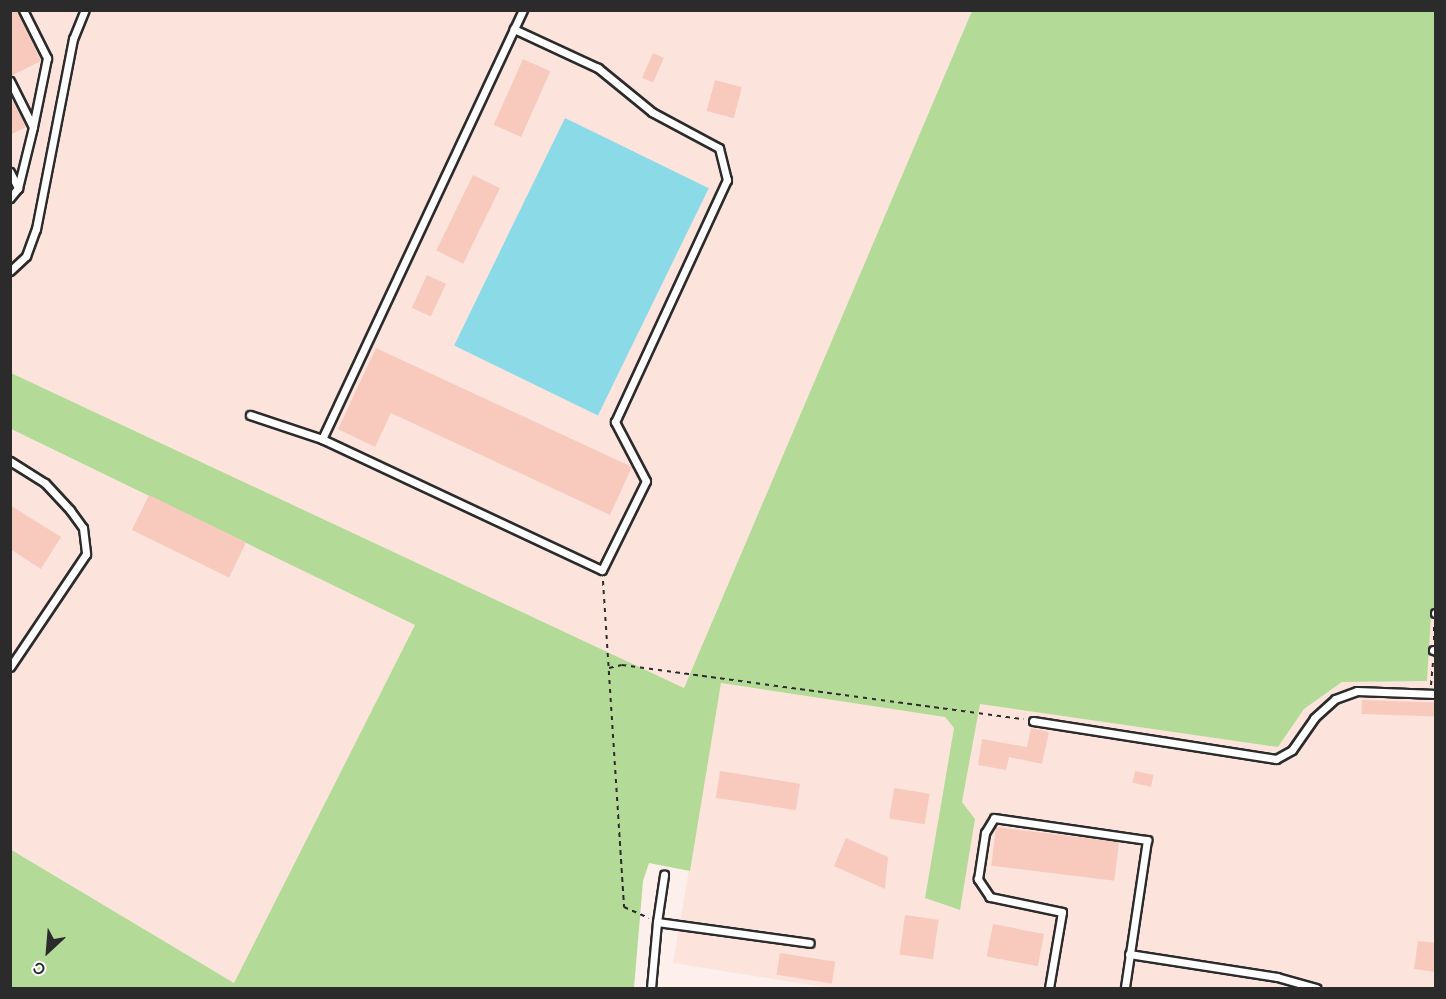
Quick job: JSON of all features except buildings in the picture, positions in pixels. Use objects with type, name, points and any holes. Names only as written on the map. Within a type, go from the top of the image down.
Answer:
[{"type":"lane","points":[[10,198],[18,188],[47,58],[22,10]]},
{"type":"lane","points":[[10,271],[26,256],[36,229],[73,39],[85,10]]},
{"type":"lane","points":[[322,440],[523,10]]},
{"type":"lane","points":[[250,415],[322,440],[602,570],[646,481],[615,422],[727,180],[719,148],[652,111],[598,68],[514,29]]},
{"type":"lane","points":[[10,81],[33,127]]},
{"type":"lane","points":[[10,172],[18,188]]},
{"type":"lane","points":[[10,461],[45,483],[70,510],[83,528],[86,554],[10,667]]},
{"type":"lane","points":[[1033,721],[1276,759],[1292,750],[1314,718],[1335,699],[1357,691],[1436,694]]},
{"type":"lane","points":[[1049,988],[1062,912],[990,897],[978,879],[985,833],[994,818],[1147,840],[1125,988]]},
{"type":"lane","points":[[651,988],[664,875]]},
{"type":"lane","points":[[657,922],[810,943]]},
{"type":"lane","points":[[1129,954],[1277,976],[1316,988]]},
{"type":"path","points":[[602,570],[624,907],[657,922]]},
{"type":"path","points":[[609,668],[622,665],[1033,721]]},
{"type":"shaded area","points":[[10,11],[972,11],[684,688],[11,373]]},
{"type":"shaded area","points":[[10,429],[415,625],[234,983],[11,849]]},
{"type":"shaded area","points":[[1435,613],[1435,988],[829,988],[673,963],[721,683],[945,717],[954,728],[925,898],[959,910],[975,819],[962,802],[979,704],[1278,747],[1304,709],[1342,682],[1427,681],[1431,616]]},
{"type":"green space","points":[[972,11],[1435,11],[1436,613],[1431,616],[1427,681],[1342,682],[1304,709],[1278,747],[980,704],[962,802],[975,819],[960,910],[925,898],[954,728],[945,717],[721,683],[690,871],[649,863],[643,881],[634,988],[11,988],[10,849],[234,983],[415,625],[11,429],[11,373],[684,688]]},
{"type":"water","points":[[565,118],[709,188],[598,416],[454,345]]}]
